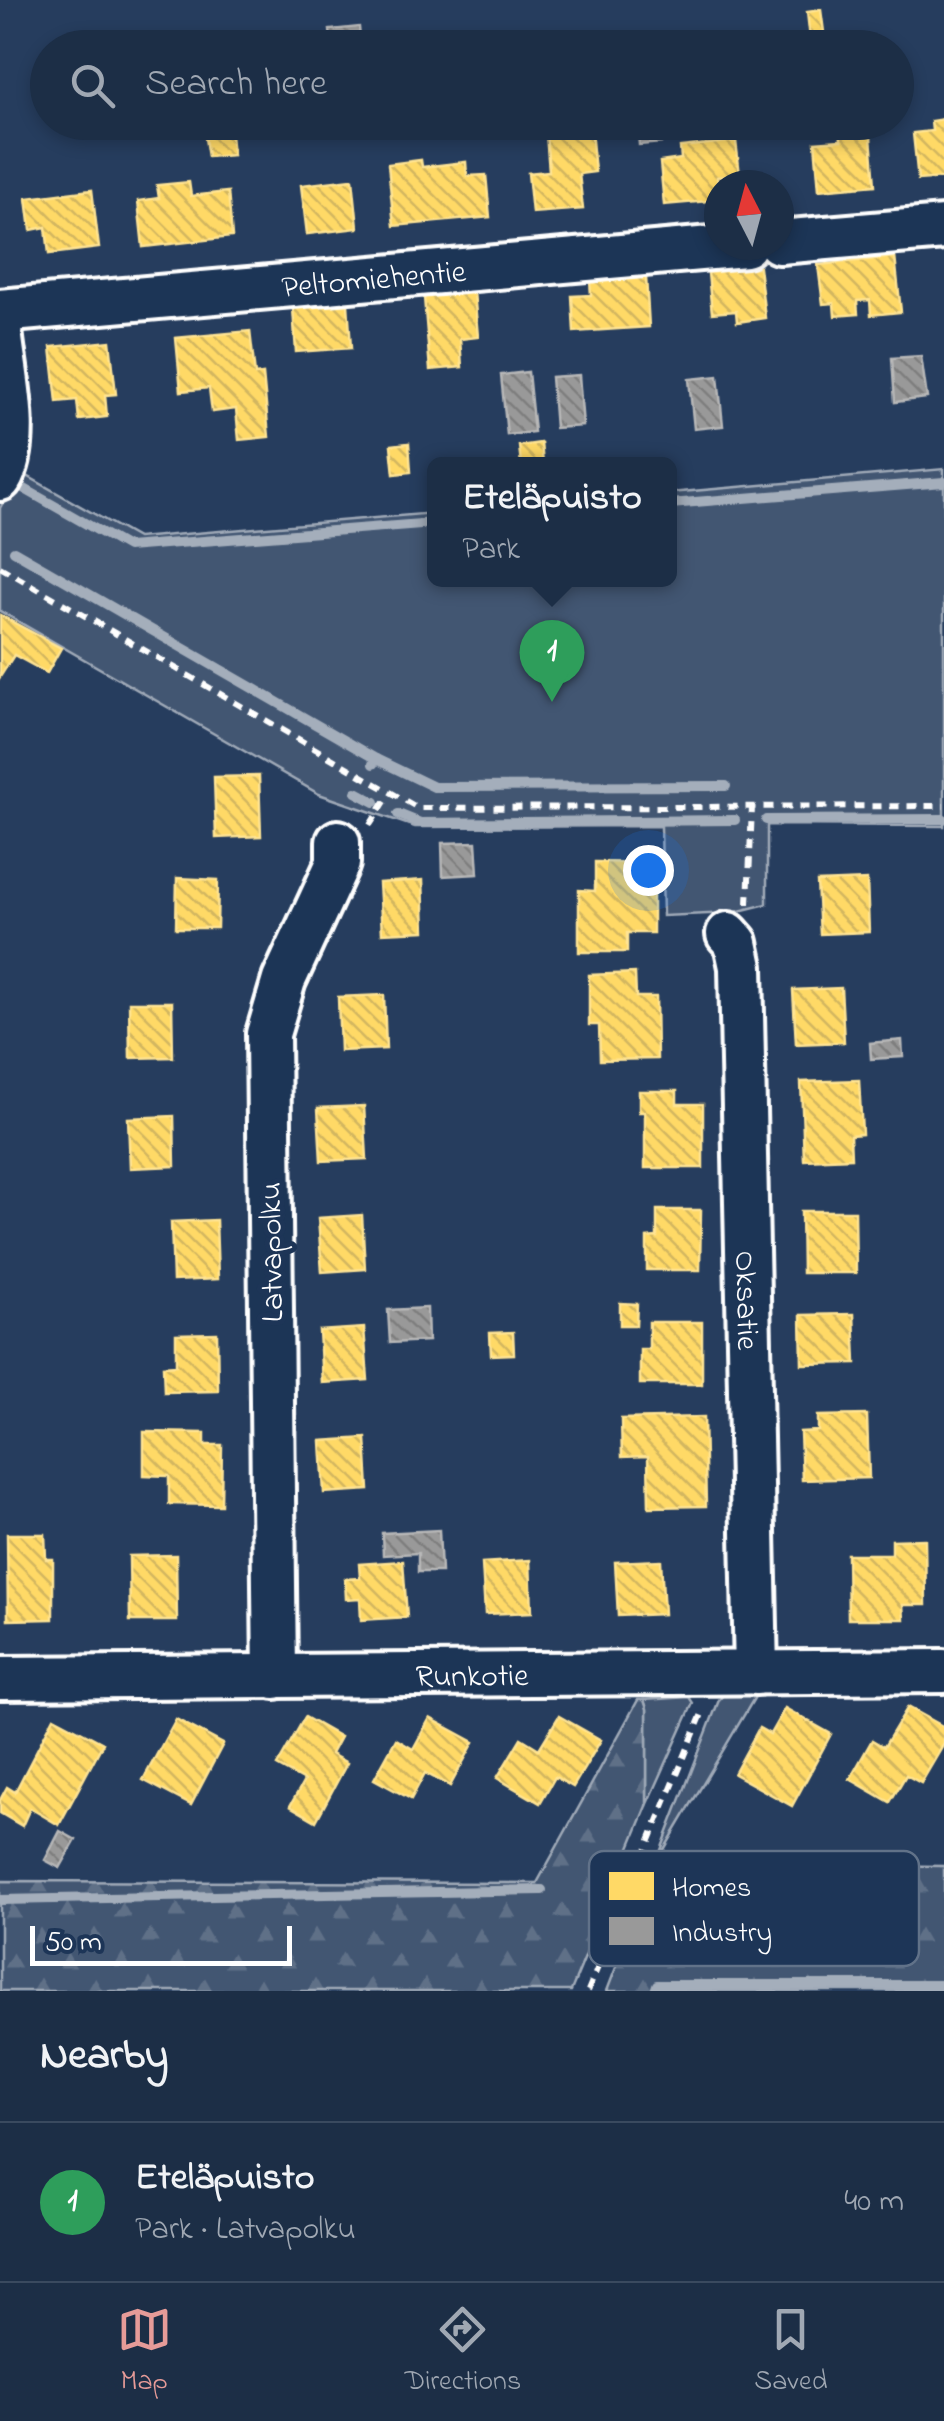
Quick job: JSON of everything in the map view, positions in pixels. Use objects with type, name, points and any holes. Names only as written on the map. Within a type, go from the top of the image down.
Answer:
[{"type":"street","points":[[794,241],[944,228]]},
{"type":"street","name":"Peltomiehentie","points":[[0,311],[704,249]]},
{"type":"street","points":[[0,330],[11,442],[0,479]]},
{"type":"street","name":"Latvapolku","points":[[274,1677],[268,1034],[284,980],[338,864],[338,842]]},
{"type":"street","name":"Oksatie","points":[[728,934],[736,943],[740,968],[756,1673]]},
{"type":"street","name":"Runkotie","points":[[0,1678],[944,1671]]},
{"type":"path","points":[[0,567],[418,808],[944,806]]},
{"type":"path","points":[[728,934],[748,904],[752,807]]},
{"type":"path","points":[[646,1851],[700,1720],[713,1674]]},
{"type":"path","points":[[588,1991],[598,1966]]},
{"type":"green space","points":[[944,469],[944,826],[767,825],[767,904],[731,913],[663,916],[661,826],[415,827],[319,794],[0,611],[0,508],[20,472],[137,538],[427,514],[427,587],[677,587],[677,492]]},
{"type":"green space","points":[[759,1691],[661,1851],[719,1700],[725,1693]]},
{"type":"green space","points":[[689,1697],[693,1703],[647,1806],[644,1700]]},
{"type":"green space","points":[[638,1700],[644,1700],[647,1806],[629,1851],[589,1851],[589,1947],[571,1991],[0,1991],[0,1881],[537,1883]]},
{"type":"green space","points":[[919,1866],[944,1866],[944,1991],[607,1991],[617,1966],[919,1966]]},
{"type":"building: Homes","points":[[821,10],[824,30],[809,30],[807,12]]},
{"type":"building: Homes","points":[[944,119],[944,178],[918,180],[914,133],[932,131],[931,121]]},
{"type":"building: Homes","points":[[205,140],[232,140],[233,155],[208,157]]},
{"type":"building: Homes","points":[[546,140],[592,140],[595,172],[579,174],[583,209],[532,213],[528,173],[549,171]]},
{"type":"building: Homes","points":[[871,140],[875,185],[819,190],[815,142]]},
{"type":"building: Homes","points":[[736,141],[739,170],[704,170],[704,201],[664,205],[660,162],[681,159],[680,147]]},
{"type":"building: Homes","points":[[421,160],[422,167],[466,162],[467,176],[486,175],[490,217],[394,226],[388,164]]},
{"type":"building: Homes","points":[[353,179],[358,228],[307,234],[301,185]]},
{"type":"building: Homes","points":[[189,182],[191,196],[228,192],[232,237],[143,247],[138,201],[159,198],[157,185]]},
{"type":"building: Homes","points":[[92,190],[99,248],[49,254],[46,227],[31,230],[27,198]]},
{"type":"building: Homes","points":[[895,257],[901,312],[871,315],[870,300],[857,301],[858,314],[835,316],[834,303],[823,304],[818,265]]},
{"type":"building: Homes","points":[[759,267],[765,318],[737,322],[736,311],[712,313],[708,273]]},
{"type":"building: Homes","points":[[646,277],[649,327],[574,332],[572,296],[591,295],[590,281]]},
{"type":"building: Homes","points":[[474,292],[478,337],[460,339],[462,367],[430,370],[424,297]]},
{"type":"building: Homes","points":[[348,304],[351,348],[296,352],[293,308]]},
{"type":"building: Homes","points":[[250,331],[255,375],[263,374],[269,437],[239,440],[236,409],[212,412],[209,388],[181,391],[176,338]]},
{"type":"building: Homes","points":[[110,341],[116,394],[105,395],[107,417],[79,420],[77,400],[57,402],[51,347]]},
{"type":"building: Homes","points":[[409,443],[411,472],[394,474],[391,445]]},
{"type":"building: Homes","points":[[541,443],[542,457],[520,457],[519,446]]},
{"type":"building: Homes","points":[[0,615],[61,648],[47,673],[14,655],[0,677]]},
{"type":"building: Homes","points":[[259,776],[261,836],[216,838],[214,777]]},
{"type":"building: Homes","points":[[595,862],[653,863],[653,933],[627,933],[627,952],[579,952],[579,890],[595,891]]},
{"type":"building: Homes","points":[[177,878],[218,880],[217,928],[176,928]]},
{"type":"building: Homes","points":[[423,880],[425,931],[382,933],[379,883]]},
{"type":"building: Homes","points":[[867,880],[869,932],[820,934],[817,882]]},
{"type":"building: Homes","points":[[635,973],[636,997],[656,997],[657,1059],[600,1060],[599,1025],[589,1025],[589,975]]},
{"type":"building: Homes","points":[[841,988],[844,1042],[796,1044],[793,990]]},
{"type":"building: Homes","points":[[384,995],[386,1049],[340,1051],[338,997]]},
{"type":"building: Homes","points":[[129,1002],[172,1002],[173,1057],[130,1058]]},
{"type":"building: Homes","points":[[859,1080],[862,1134],[850,1135],[851,1158],[804,1160],[801,1082]]},
{"type":"building: Homes","points":[[639,1091],[677,1091],[677,1104],[703,1104],[703,1168],[645,1168],[645,1112],[639,1112]]},
{"type":"building: Homes","points":[[364,1106],[367,1159],[321,1161],[318,1108]]},
{"type":"building: Homes","points":[[174,1116],[175,1166],[130,1168],[128,1118]]},
{"type":"building: Homes","points":[[657,1210],[701,1210],[700,1270],[647,1270],[647,1238],[657,1237]]},
{"type":"building: Homes","points":[[801,1211],[855,1211],[856,1273],[802,1273]]},
{"type":"building: Homes","points":[[362,1215],[365,1269],[322,1272],[318,1218]]},
{"type":"building: Homes","points":[[216,1220],[218,1279],[173,1281],[171,1222]]},
{"type":"building: Homes","points":[[620,1303],[637,1304],[636,1325],[620,1325]]},
{"type":"building: Homes","points":[[854,1314],[856,1363],[802,1364],[801,1315]]},
{"type":"building: Homes","points":[[649,1322],[702,1322],[702,1384],[640,1384],[640,1349],[649,1349]]},
{"type":"building: Homes","points":[[364,1328],[368,1380],[322,1383],[319,1331]]},
{"type":"building: Homes","points":[[513,1332],[514,1354],[491,1355],[490,1333]]},
{"type":"building: Homes","points":[[217,1333],[218,1391],[164,1392],[163,1366],[176,1365],[176,1334]]},
{"type":"building: Homes","points":[[867,1415],[869,1478],[802,1480],[800,1432],[818,1431],[818,1416]]},
{"type":"building: Homes","points":[[704,1417],[706,1506],[649,1507],[648,1456],[622,1457],[621,1419]]},
{"type":"building: Homes","points":[[144,1432],[205,1433],[205,1445],[222,1445],[221,1505],[169,1504],[169,1476],[144,1475]]},
{"type":"building: Homes","points":[[366,1438],[369,1490],[324,1493],[321,1441]]},
{"type":"building: Homes","points":[[7,1534],[45,1534],[46,1559],[53,1559],[53,1619],[8,1620]]},
{"type":"building: Homes","points":[[925,1539],[926,1605],[903,1605],[904,1619],[848,1619],[847,1554],[892,1554],[892,1540]]},
{"type":"building: Homes","points":[[176,1555],[177,1621],[130,1621],[129,1556]]},
{"type":"building: Homes","points":[[530,1560],[532,1612],[485,1614],[482,1563]]},
{"type":"building: Homes","points":[[661,1560],[664,1614],[618,1616],[615,1562]]},
{"type":"building: Homes","points":[[403,1561],[407,1617],[361,1620],[360,1598],[346,1599],[345,1579],[360,1578],[359,1564]]},
{"type":"building: Homes","points":[[908,1707],[944,1727],[944,1744],[921,1783],[906,1775],[890,1802],[850,1779],[872,1740],[884,1747]]},
{"type":"building: Homes","points":[[785,1708],[831,1734],[792,1806],[734,1774],[759,1728],[770,1734]]},
{"type":"building: Homes","points":[[559,1716],[601,1740],[573,1787],[555,1777],[540,1803],[497,1778],[521,1738],[539,1749]]},
{"type":"building: Homes","points":[[54,1717],[103,1743],[59,1825],[30,1808],[22,1826],[0,1813],[0,1800],[7,1787],[15,1792]]},
{"type":"building: Homes","points":[[305,1717],[340,1737],[331,1754],[347,1763],[316,1821],[290,1806],[304,1781],[277,1766]]},
{"type":"building: Homes","points":[[430,1718],[474,1742],[450,1786],[425,1773],[411,1799],[374,1779],[396,1739],[413,1749]]},
{"type":"building: Homes","points":[[176,1719],[223,1744],[191,1805],[143,1780]]},
{"type":"building: Industry","points":[[639,140],[661,140],[661,143],[639,145]]},
{"type":"building: Industry","points":[[921,356],[927,398],[895,402],[892,358]]},
{"type":"building: Industry","points":[[528,372],[534,432],[507,435],[501,375]]},
{"type":"building: Industry","points":[[579,375],[583,426],[555,428],[551,377]]},
{"type":"building: Industry","points":[[718,376],[723,426],[694,429],[689,379]]},
{"type":"building: Industry","points":[[476,842],[478,874],[443,876],[442,843]]},
{"type":"building: Industry","points":[[902,1040],[903,1057],[871,1059],[870,1043]]},
{"type":"building: Industry","points":[[427,1308],[428,1341],[390,1343],[388,1310]]},
{"type":"building: Industry","points":[[439,1530],[441,1572],[418,1572],[418,1553],[383,1555],[382,1533]]},
{"type":"building: Industry","points":[[60,1831],[76,1840],[60,1868],[45,1860]]},
{"type":"waterway","points":[[677,503],[944,482]]},
{"type":"waterway","points":[[23,488],[127,547],[427,524]]},
{"type":"waterway","points":[[14,551],[376,759],[373,764]]},
{"type":"waterway","points":[[376,759],[434,787],[726,786]]},
{"type":"waterway","points":[[356,792],[375,802]]},
{"type":"waterway","points":[[398,814],[420,823],[735,820]]},
{"type":"waterway","points":[[766,820],[944,819]]},
{"type":"waterway","points":[[0,1900],[542,1890]]},
{"type":"waterway","points":[[655,1991],[657,1985],[944,1985]]},
{"type":"place","name":"Eteläpuisto","points":[[552,702]]}]
